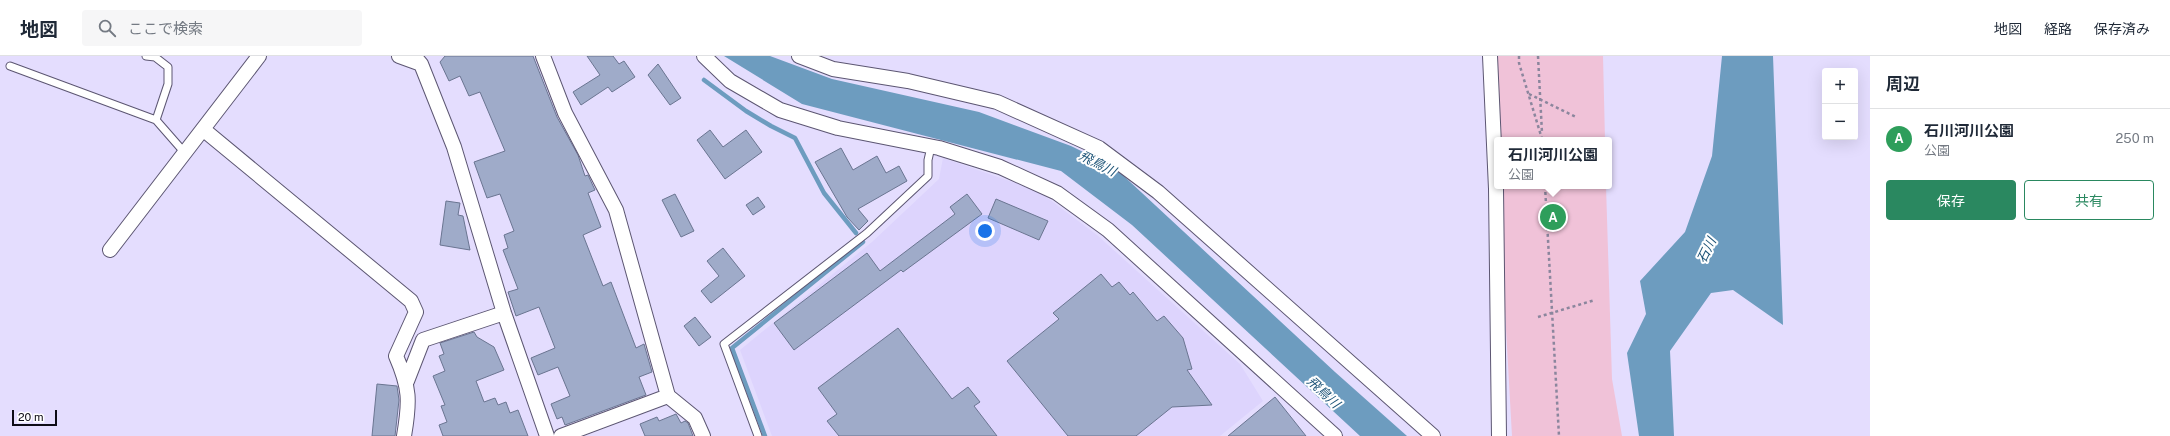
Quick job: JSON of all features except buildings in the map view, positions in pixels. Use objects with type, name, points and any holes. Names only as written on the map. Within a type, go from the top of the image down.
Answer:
[{"type":"street","points":[[110,250],[184,152],[204,130],[259,56]]},
{"type":"street","points":[[399,56],[421,59],[454,147],[504,313],[547,436]]},
{"type":"street","points":[[543,56],[565,113],[616,210],[668,396],[695,418],[704,436]]},
{"type":"street","points":[[704,56],[730,81],[780,110],[838,128],[931,147],[1000,167],[1057,193],[1108,230],[1335,436]]},
{"type":"street","points":[[799,56],[833,69],[908,81],[997,102],[1099,148],[1158,192],[1433,436]]},
{"type":"street","points":[[1490,56],[1494,145]]},
{"type":"street","points":[[204,130],[411,301],[416,312],[396,356],[407,381],[409,410],[404,436]]},
{"type":"street","points":[[1496,189],[1499,436]]},
{"type":"street","points":[[407,381],[423,340],[504,313]]},
{"type":"street","points":[[561,436],[668,396]]},
{"type":"lane","points":[[146,56],[155,57],[168,67],[168,84],[156,120]]},
{"type":"lane","points":[[10,66],[156,120],[184,152]]},
{"type":"lane","points":[[758,436],[724,344],[867,233],[928,176],[928,160],[931,147]]},
{"type":"path","points":[[1518,56],[1541,137]]},
{"type":"path","points":[[1538,56],[1542,137]]},
{"type":"path","points":[[1528,94],[1576,118]]},
{"type":"path","points":[[1545,189],[1559,436]]},
{"type":"path","points":[[1538,317],[1595,300]]},
{"type":"shaded area","points":[[1490,56],[1603,56],[1605,137],[1497,137]]},
{"type":"shaded area","points":[[943,158],[1038,191],[1097,235],[1240,364],[1263,401],[1220,436],[772,436],[740,350],[872,242],[939,179]]},
{"type":"shaded area","points":[[1498,189],[1606,189],[1612,379],[1622,436],[1512,436]]},
{"type":"water","name":"飛鳥川","points":[[724,56],[770,56],[832,79],[979,112],[1071,146],[1114,167],[1335,372],[1407,436],[1360,436],[1132,225],[1061,171],[802,104]]},
{"type":"water","name":"石川","points":[[1722,56],[1773,56],[1783,325],[1733,290],[1711,293],[1670,351],[1674,436],[1639,436],[1627,353],[1646,314],[1640,281],[1685,232],[1712,156]]},
{"type":"waterway","points":[[704,80],[746,111],[795,138],[824,193],[856,233]]},
{"type":"waterway","points":[[765,436],[732,348],[863,242]]},
{"type":"place","name":"石川河川公園","points":[[1553,217]]}]
